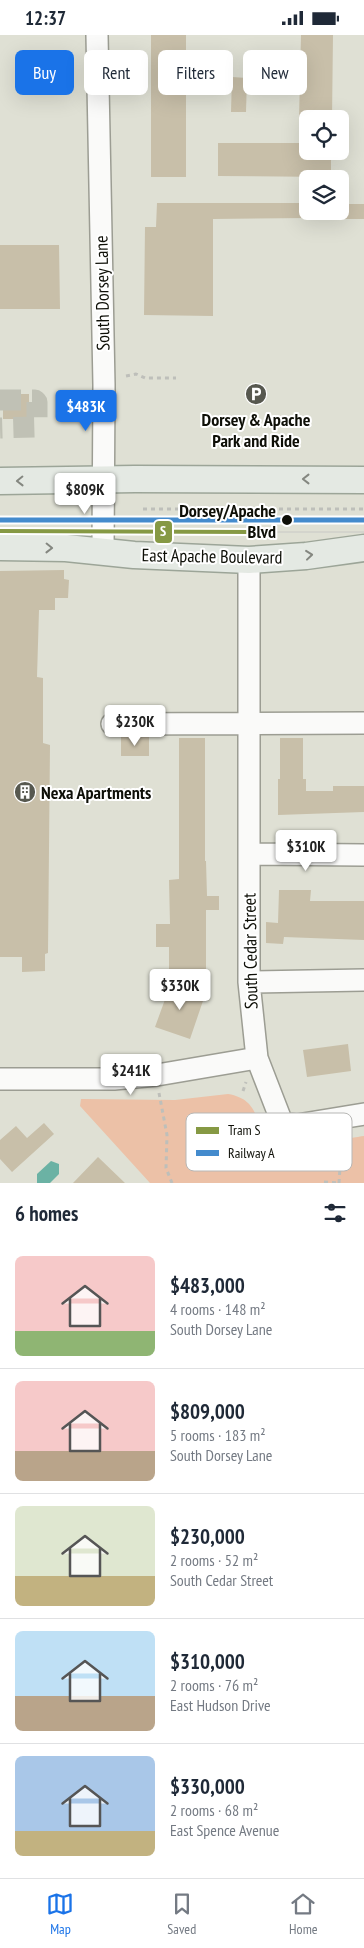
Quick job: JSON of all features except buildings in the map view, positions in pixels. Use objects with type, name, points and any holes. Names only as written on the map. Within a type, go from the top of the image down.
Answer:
[{"type":"main road","points":[[0,481],[104,479],[364,480]]},
{"type":"main road","name":"East Apache Boulevard","points":[[0,547],[249,560],[364,549]]},
{"type":"street","name":"South Dorsey Lane","points":[[97,35],[104,479],[103,551]]},
{"type":"street","name":"South Cedar Street","points":[[249,560],[249,983],[257,1058],[278,1113]]},
{"type":"street","points":[[112,724],[364,723]]},
{"type":"street","points":[[249,854],[364,855]]},
{"type":"street","points":[[249,983],[364,980]]},
{"type":"street","points":[[0,1079],[114,1079],[157,1075],[257,1058]]},
{"type":"path","points":[[126,376],[136,374],[145,378],[176,378]]},
{"type":"path","points":[[143,509],[364,509]]},
{"type":"path","points":[[157,1075],[167,1135],[166,1169],[172,1183]]},
{"type":"path","points":[[242,1091],[246,1080]]},
{"type":"path","points":[[324,1182],[339,1183]]},
{"type":"shaded area","points":[[228,1094],[239,1097],[247,1102],[255,1113],[186,1113],[186,1171],[352,1171],[352,1138],[364,1136],[364,1183],[150,1183],[80,1106],[81,1099],[175,1100]]},
{"type":"water","points":[[51,1161],[59,1164],[59,1174],[50,1183],[37,1183],[37,1174]]},
{"type":"tunnel","points":[[0,400],[35,400],[37,402],[37,423],[35,427],[0,428]]},
{"type":"tram line","name":"S","points":[[0,531],[252,532]]},
{"type":"tram line","points":[[252,532],[364,532]]},
{"type":"rail line","name":"A","points":[[0,520],[364,520]]},
{"type":"place","name":"Dorsey & Apache Park and Ride","points":[[256,394]]},
{"type":"place","name":"Dorsey/Apache Blvd","points":[[287,520]]},
{"type":"place","name":"Nexa Apartments","points":[[25,792]]}]
